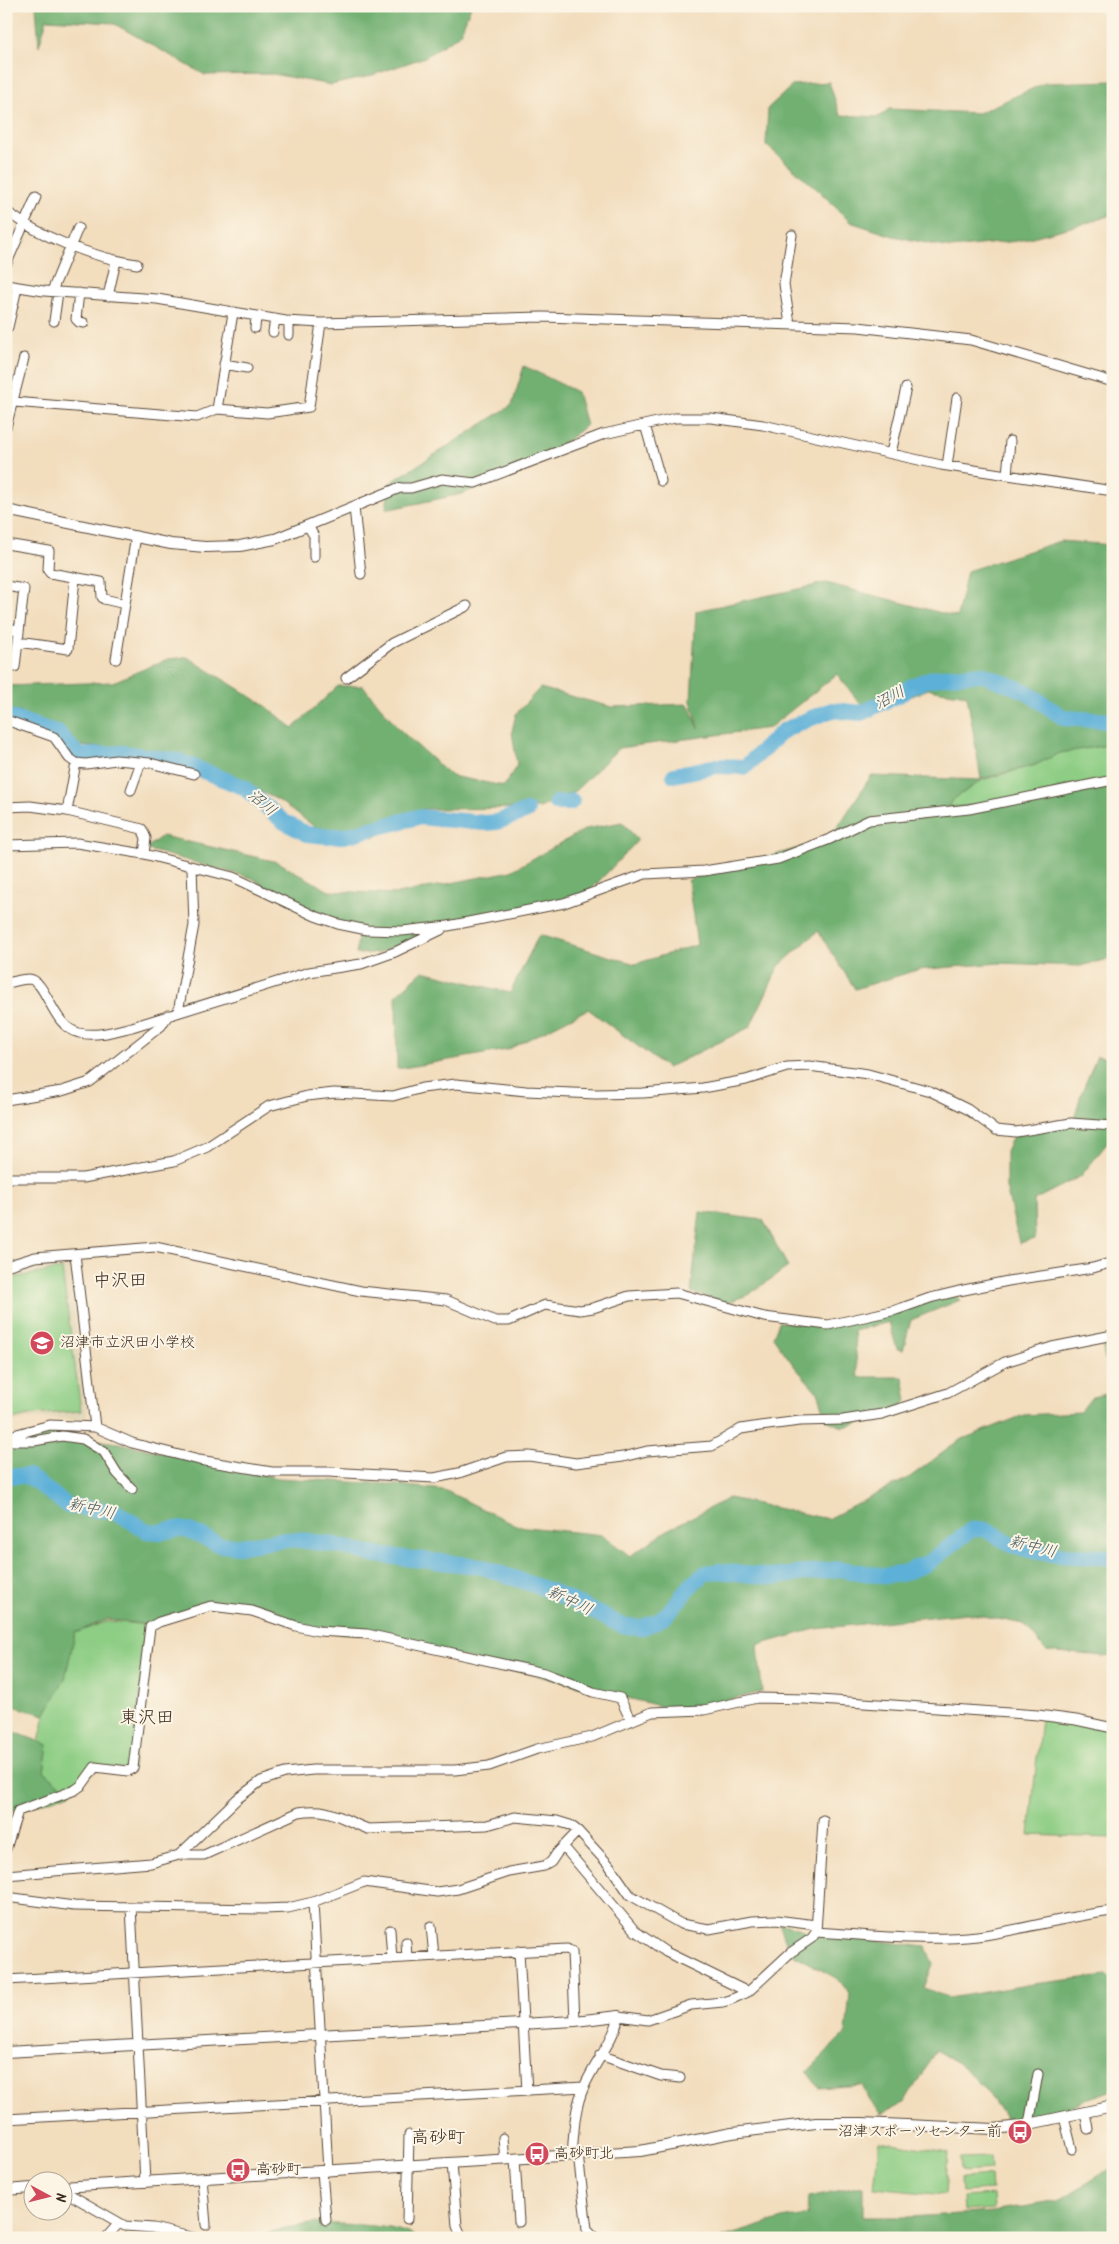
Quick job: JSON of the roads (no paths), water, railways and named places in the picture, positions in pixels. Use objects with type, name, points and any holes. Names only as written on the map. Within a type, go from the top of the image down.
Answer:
[{"type":"street","points":[[6,264],[36,197]]},
{"type":"street","points":[[6,211],[24,225],[71,245],[116,261],[136,264]]},
{"type":"street","points":[[54,321],[55,291],[78,228]]},
{"type":"street","points":[[790,324],[784,284],[792,235]]},
{"type":"street","points":[[108,296],[116,261]]},
{"type":"street","points":[[6,285],[17,288],[157,299],[274,319],[321,323],[543,317],[858,327],[971,340],[1113,382]]},
{"type":"street","points":[[8,327],[17,288]]},
{"type":"street","points":[[79,293],[76,319],[84,323]]},
{"type":"street","points":[[217,409],[233,313]]},
{"type":"street","points":[[256,316],[256,328]]},
{"type":"street","points":[[273,332],[274,319]]},
{"type":"street","points":[[289,321],[289,335]]},
{"type":"street","points":[[14,402],[197,417],[217,409],[267,413],[308,407],[321,323]]},
{"type":"street","points":[[6,427],[24,358]]},
{"type":"street","points":[[224,364],[247,368]]},
{"type":"street","points":[[891,453],[906,388]]},
{"type":"street","points":[[947,466],[957,398]]},
{"type":"street","points":[[6,510],[171,544],[205,548],[240,546],[275,539],[399,488],[411,488],[442,479],[475,483],[604,434],[675,418],[711,418],[763,425],[947,466],[1113,492]]},
{"type":"street","points":[[645,425],[661,481]]},
{"type":"street","points":[[1007,475],[1010,441]]},
{"type":"street","points":[[354,507],[361,574]]},
{"type":"street","points":[[308,526],[314,536],[314,557]]},
{"type":"street","points":[[116,658],[136,536]]},
{"type":"street","points":[[6,544],[49,551],[48,570],[50,573],[101,582],[102,597],[104,599],[125,604]]},
{"type":"street","points":[[18,642],[68,648],[75,578]]},
{"type":"street","points":[[6,586],[24,589],[15,667]]},
{"type":"street","points":[[346,678],[392,643],[467,606]]},
{"type":"street","points":[[6,628],[19,630]]},
{"type":"street","points":[[6,720],[54,737],[68,758],[76,763],[86,764],[116,760],[141,762],[194,774]]},
{"type":"street","points":[[131,790],[141,762]]},
{"type":"street","points":[[67,811],[76,763]]},
{"type":"street","points":[[6,845],[77,843],[144,854],[233,877],[315,916],[338,924],[367,930],[402,931],[448,926],[564,903],[645,874],[704,871],[778,859],[830,839],[869,820],[969,809],[1113,780]]},
{"type":"street","points":[[6,807],[30,806],[67,811],[142,829],[146,838],[144,854]]},
{"type":"street","points":[[178,1012],[194,925],[192,866]]},
{"type":"street","points":[[6,983],[29,979],[38,982],[63,1026],[79,1033],[103,1034],[132,1028],[168,1015],[309,972],[361,964],[396,952],[448,926]]},
{"type":"street","points":[[6,1100],[62,1091],[90,1082],[161,1026],[168,1015]]},
{"type":"street","points":[[6,1178],[84,1178],[174,1161],[207,1147],[269,1106],[307,1096],[340,1093],[393,1096],[422,1088],[456,1084],[552,1092],[596,1094],[643,1093],[703,1088],[746,1080],[787,1067],[809,1066],[868,1074],[930,1091],[967,1109],[996,1130],[1016,1132],[1071,1123],[1113,1126]]},
{"type":"street","points":[[6,1266],[35,1257],[155,1247],[361,1291],[446,1300],[495,1321],[509,1321],[545,1305],[580,1310],[593,1308],[629,1296],[677,1292],[764,1317],[828,1326],[896,1310],[930,1298],[959,1291],[1093,1268],[1113,1262]]},
{"type":"street","points":[[75,1254],[95,1427]]},
{"type":"street","points":[[6,1439],[50,1426],[95,1427],[132,1443],[189,1458],[272,1472],[329,1472],[434,1478],[459,1473],[506,1457],[529,1456],[576,1462],[614,1458],[647,1451],[712,1446],[741,1429],[800,1421],[843,1420],[882,1414],[948,1393],[1005,1362],[1052,1347],[1113,1335]]},
{"type":"street","points":[[6,1439],[34,1441],[62,1436],[83,1439],[104,1452],[117,1472],[132,1489]]},
{"type":"street","points":[[6,1849],[18,1811],[82,1786],[95,1767],[128,1771],[133,1768],[150,1627],[177,1616],[211,1606],[252,1610],[296,1626],[318,1631],[367,1634],[544,1673],[592,1692],[620,1698],[631,1721]]},
{"type":"street","points":[[179,1855],[237,1799],[261,1780],[285,1773],[313,1770],[455,1770],[489,1766],[537,1749],[592,1737],[652,1712],[704,1710],[757,1698],[805,1699],[1038,1715],[1076,1720],[1113,1728]]},
{"type":"street","points":[[6,1875],[151,1863],[179,1855],[204,1855],[299,1812],[315,1810],[332,1812],[351,1823],[368,1829],[487,1825],[515,1817],[570,1824],[609,1865],[630,1895],[681,1924],[709,1929],[752,1921],[776,1920],[816,1929],[941,1938],[977,1936],[1085,1914],[1113,1911]]},
{"type":"street","points":[[6,2052],[575,2021],[619,2016],[648,2020],[691,2005],[723,2002],[748,1992],[790,1953],[812,1938],[816,1929],[823,1820]]},
{"type":"street","points":[[6,1897],[74,1906],[280,1908],[313,1902],[364,1882],[437,1892],[458,1889],[508,1872],[544,1866],[551,1862],[578,1831]]},
{"type":"street","points":[[563,1846],[636,1930],[666,1952],[748,1992]]},
{"type":"street","points":[[313,1902],[324,2101],[326,2220]]},
{"type":"street","points":[[131,1907],[145,2182]]},
{"type":"street","points":[[431,1926],[434,1956]]},
{"type":"street","points":[[390,1930],[392,1959]]},
{"type":"street","points":[[406,1942],[407,1958]]},
{"type":"street","points":[[6,1980],[317,1964],[567,1948],[572,1952],[575,2021]]},
{"type":"street","points":[[519,1951],[527,2091]]},
{"type":"street","points":[[596,2238],[587,2229],[575,2156],[575,2115],[584,2087],[615,2028],[619,2016]]},
{"type":"street","points":[[600,2055],[661,2076],[680,2078]]},
{"type":"street","points":[[1029,2124],[1038,2074]]},
{"type":"street","points":[[6,2119],[584,2087]]},
{"type":"street","points":[[72,2187],[640,2151],[740,2132],[816,2123],[862,2123],[994,2129],[1029,2124],[1113,2106]]},
{"type":"street","points":[[1085,2112],[1088,2130]]},
{"type":"street","points":[[1064,2116],[1072,2149]]},
{"type":"street","points":[[407,2218],[409,2136]]},
{"type":"street","points":[[503,2138],[510,2159],[519,2222]]},
{"type":"street","points":[[452,2163],[457,2226],[462,2238]]},
{"type":"street","points":[[202,2178],[206,2225]]},
{"type":"street","points":[[6,2190],[22,2189]]},
{"type":"street","points":[[72,2194],[124,2226],[153,2228],[195,2238]]},
{"type":"street","points":[[106,2238],[119,2223]]},
{"type":"waterway","name":"沼川","points":[[674,775],[717,766],[745,767],[783,731],[809,719],[832,710],[861,713],[904,692],[912,686],[930,679],[947,676],[982,674],[1025,691],[1064,718],[1113,721]]},
{"type":"waterway","name":"沼川","points":[[6,716],[58,733],[79,756],[123,753],[179,761],[243,787],[284,822],[307,834],[344,836],[418,817],[485,823],[497,822],[527,811]]},
{"type":"waterway","name":"沼川","points":[[556,803],[570,803],[572,801]]},
{"type":"waterway","name":"新中川","points":[[6,1476],[28,1476],[68,1506],[116,1512],[147,1531],[161,1532],[178,1529],[190,1531],[220,1545],[241,1546],[281,1540],[300,1540],[335,1545],[376,1555],[479,1566],[551,1591],[621,1625],[640,1628],[656,1622],[667,1614],[693,1583],[706,1573],[719,1571],[771,1577],[840,1569],[884,1576],[901,1574],[928,1563],[971,1530],[977,1529],[993,1533],[1024,1549],[1059,1555],[1105,1557],[1113,1560]]},
{"type":"place","name":"沼津市立沢田小学校","points":[[42,1343]]},
{"type":"place","name":"沼津スポーツセンター前","points":[[1020,2132]]},
{"type":"place","name":"高砂町北","points":[[537,2154]]},
{"type":"place","name":"高砂町","points":[[238,2170]]},
{"type":"district","name":"中沢田","points":[[120,1281]]},
{"type":"district","name":"東沢田","points":[[147,1718]]},
{"type":"district","name":"高砂町","points":[[438,2138]]}]
